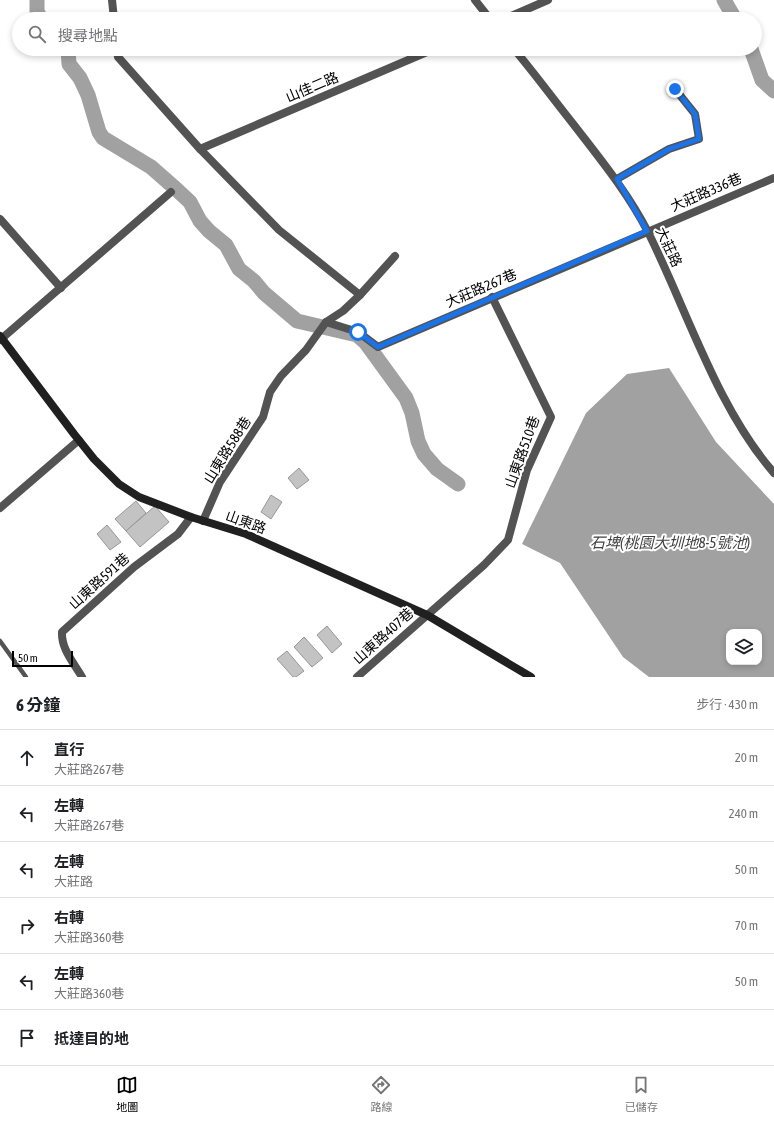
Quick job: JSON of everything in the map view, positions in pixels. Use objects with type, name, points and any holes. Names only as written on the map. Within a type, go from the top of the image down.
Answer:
[{"type":"street","points":[[112,0],[113,12]]},
{"type":"street","points":[[475,0],[484,12]]},
{"type":"street","points":[[520,12],[548,0]]},
{"type":"street","points":[[118,56],[200,149],[279,230],[360,295]]},
{"type":"street","name":"山佳二路","points":[[200,149],[418,56]]},
{"type":"street","name":"大莊路","points":[[520,56],[553,95],[617,179],[647,231],[708,365],[726,399],[747,438],[774,473]]},
{"type":"street","points":[[617,179],[669,149],[699,139],[695,114],[675,89]]},
{"type":"street","name":"大莊路336巷","points":[[647,231],[774,178]]},
{"type":"street","points":[[1,338],[171,192]]},
{"type":"street","points":[[0,219],[61,288]]},
{"type":"street","name":"大莊路267巷","points":[[326,322],[358,332],[378,347],[647,231]]},
{"type":"street","name":"山東路588巷","points":[[203,521],[220,482],[263,417],[270,392],[281,376],[306,350],[326,322],[343,311],[360,295],[395,256]]},
{"type":"street","name":"山東路510巷","points":[[427,615],[484,565],[508,540],[527,470],[551,417],[492,297]]},
{"type":"street","name":"山東路","points":[[1,338],[79,440],[119,484],[139,497],[191,517],[246,534],[427,615],[531,677]]},
{"type":"street","points":[[0,508],[79,440]]},
{"type":"street","name":"山東路591巷","points":[[82,677],[61,641],[62,632],[134,567],[178,534],[191,517]]},
{"type":"street","name":"山東路407巷","points":[[357,677],[427,615]]},
{"type":"lane","points":[[0,642],[26,677]]},
{"type":"water","name":"石埤(桃園大圳地8-5號池)","points":[[669,368],[716,442],[774,504],[774,677],[649,677],[623,657],[560,563],[522,544],[586,413],[627,374]]},
{"type":"building","points":[[299,468],[309,480],[297,489],[288,478]]},
{"type":"building","points":[[271,495],[282,502],[271,519],[261,512]]},
{"type":"building","points":[[136,501],[146,513],[126,531],[115,519]]},
{"type":"building","points":[[155,506],[169,522],[140,547],[126,531]]},
{"type":"building","points":[[107,525],[121,542],[110,550],[97,534]]},
{"type":"building","points":[[327,626],[342,644],[332,653],[317,635]]},
{"type":"building","points":[[304,637],[323,658],[312,667],[294,647]]},
{"type":"building","points":[[287,651],[304,671],[296,677],[293,677],[277,659]]},
{"type":"waterway","points":[[37,0],[38,12]]},
{"type":"waterway","points":[[724,0],[731,12]]},
{"type":"waterway","points":[[68,56],[69,64],[80,78],[88,95],[99,132],[103,138],[151,167],[190,202],[200,221],[209,231],[226,245],[239,269],[297,321],[357,335],[366,343],[406,398],[412,413],[418,441],[424,454],[437,469],[458,484]]},
{"type":"waterway","points":[[753,56],[762,80],[774,91]]},
{"type":"route","points":[[358,332],[378,347],[647,231],[617,179],[669,149],[699,139],[695,114],[675,89]]}]
